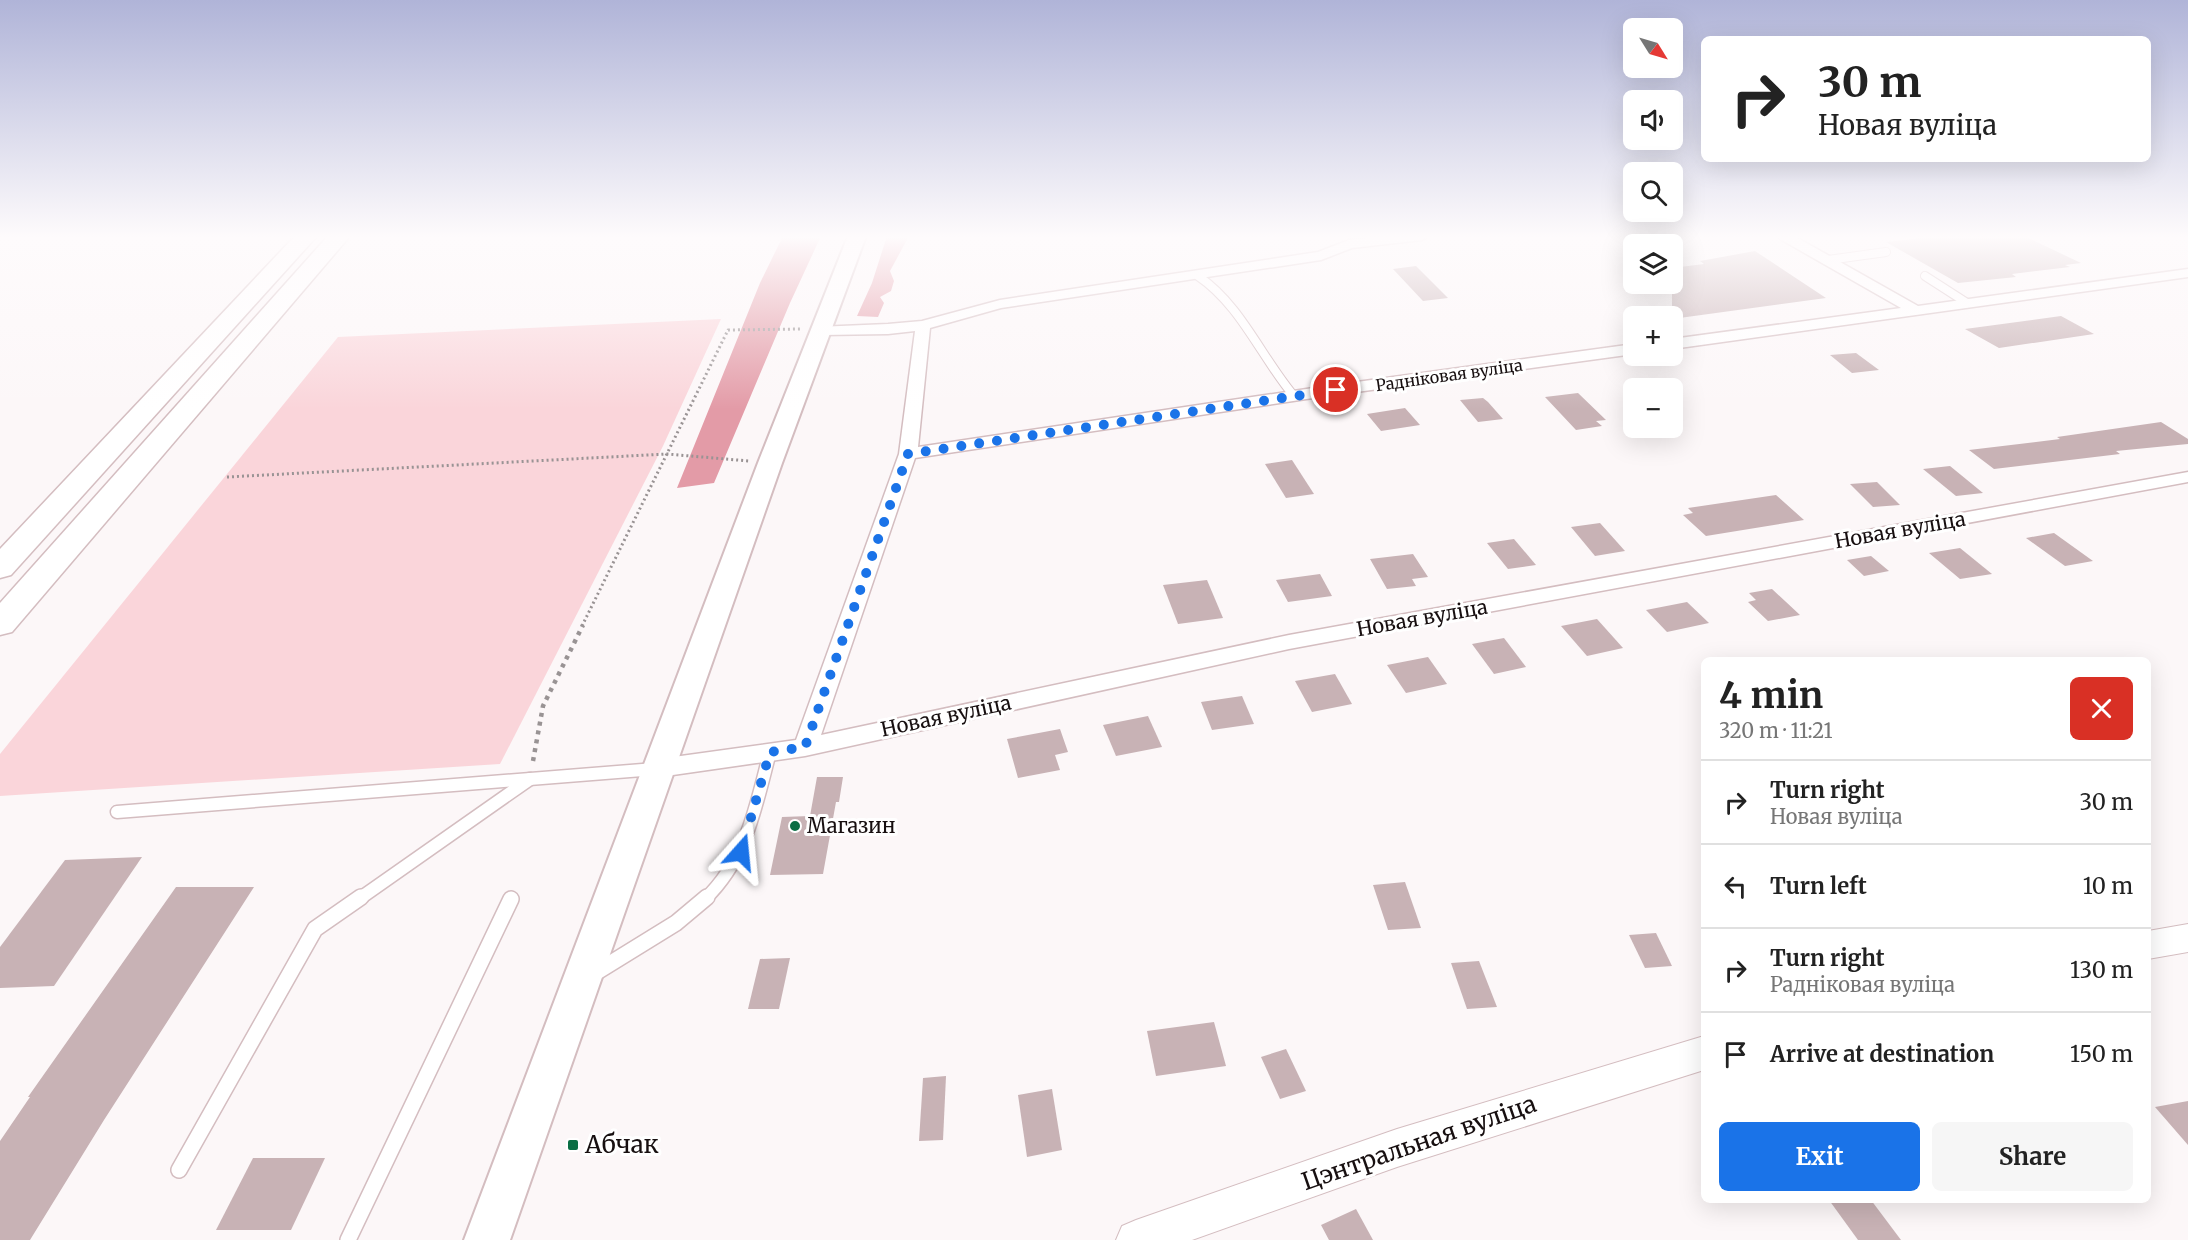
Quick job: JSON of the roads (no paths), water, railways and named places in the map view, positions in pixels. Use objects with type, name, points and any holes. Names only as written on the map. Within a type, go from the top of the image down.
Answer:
[{"type":"highway","points":[[0,568],[253,294]]},
{"type":"highway","points":[[0,624],[288,294]]},
{"type":"main road","points":[[487,1240],[770,463],[835,294]]},
{"type":"street","points":[[822,330],[888,329],[923,325],[1000,304],[1072,294]]},
{"type":"street","points":[[1887,294],[1915,310]]},
{"type":"street","points":[[1683,342],[2034,294]]},
{"type":"street","points":[[805,747],[908,454],[923,325]]},
{"type":"street","name":"Радніковая вуліца","points":[[908,454],[1294,396],[1623,351]]},
{"type":"street","name":"Новая вуліца","points":[[659,768],[805,747],[1289,642],[2188,477]]},
{"type":"street","points":[[2151,944],[2188,938]]},
{"type":"street","name":"Цэнтральная вуліца","points":[[1136,1240],[1397,1148],[1701,1054]]},
{"type":"lane","points":[[1222,294],[1272,370],[1294,396]]},
{"type":"lane","points":[[1952,294],[1967,303]]},
{"type":"lane","points":[[582,980],[674,925],[700,904],[727,876],[741,852],[770,752]]},
{"type":"lane","points":[[117,812],[659,768]]},
{"type":"lane","points":[[179,1170],[315,929],[530,779]]},
{"type":"lane","points":[[348,1240],[510,899]]},
{"type":"place","name":"Магазин","points":[[795,826]]},
{"type":"place","name":"Абчак","points":[[573,1145]]}]
